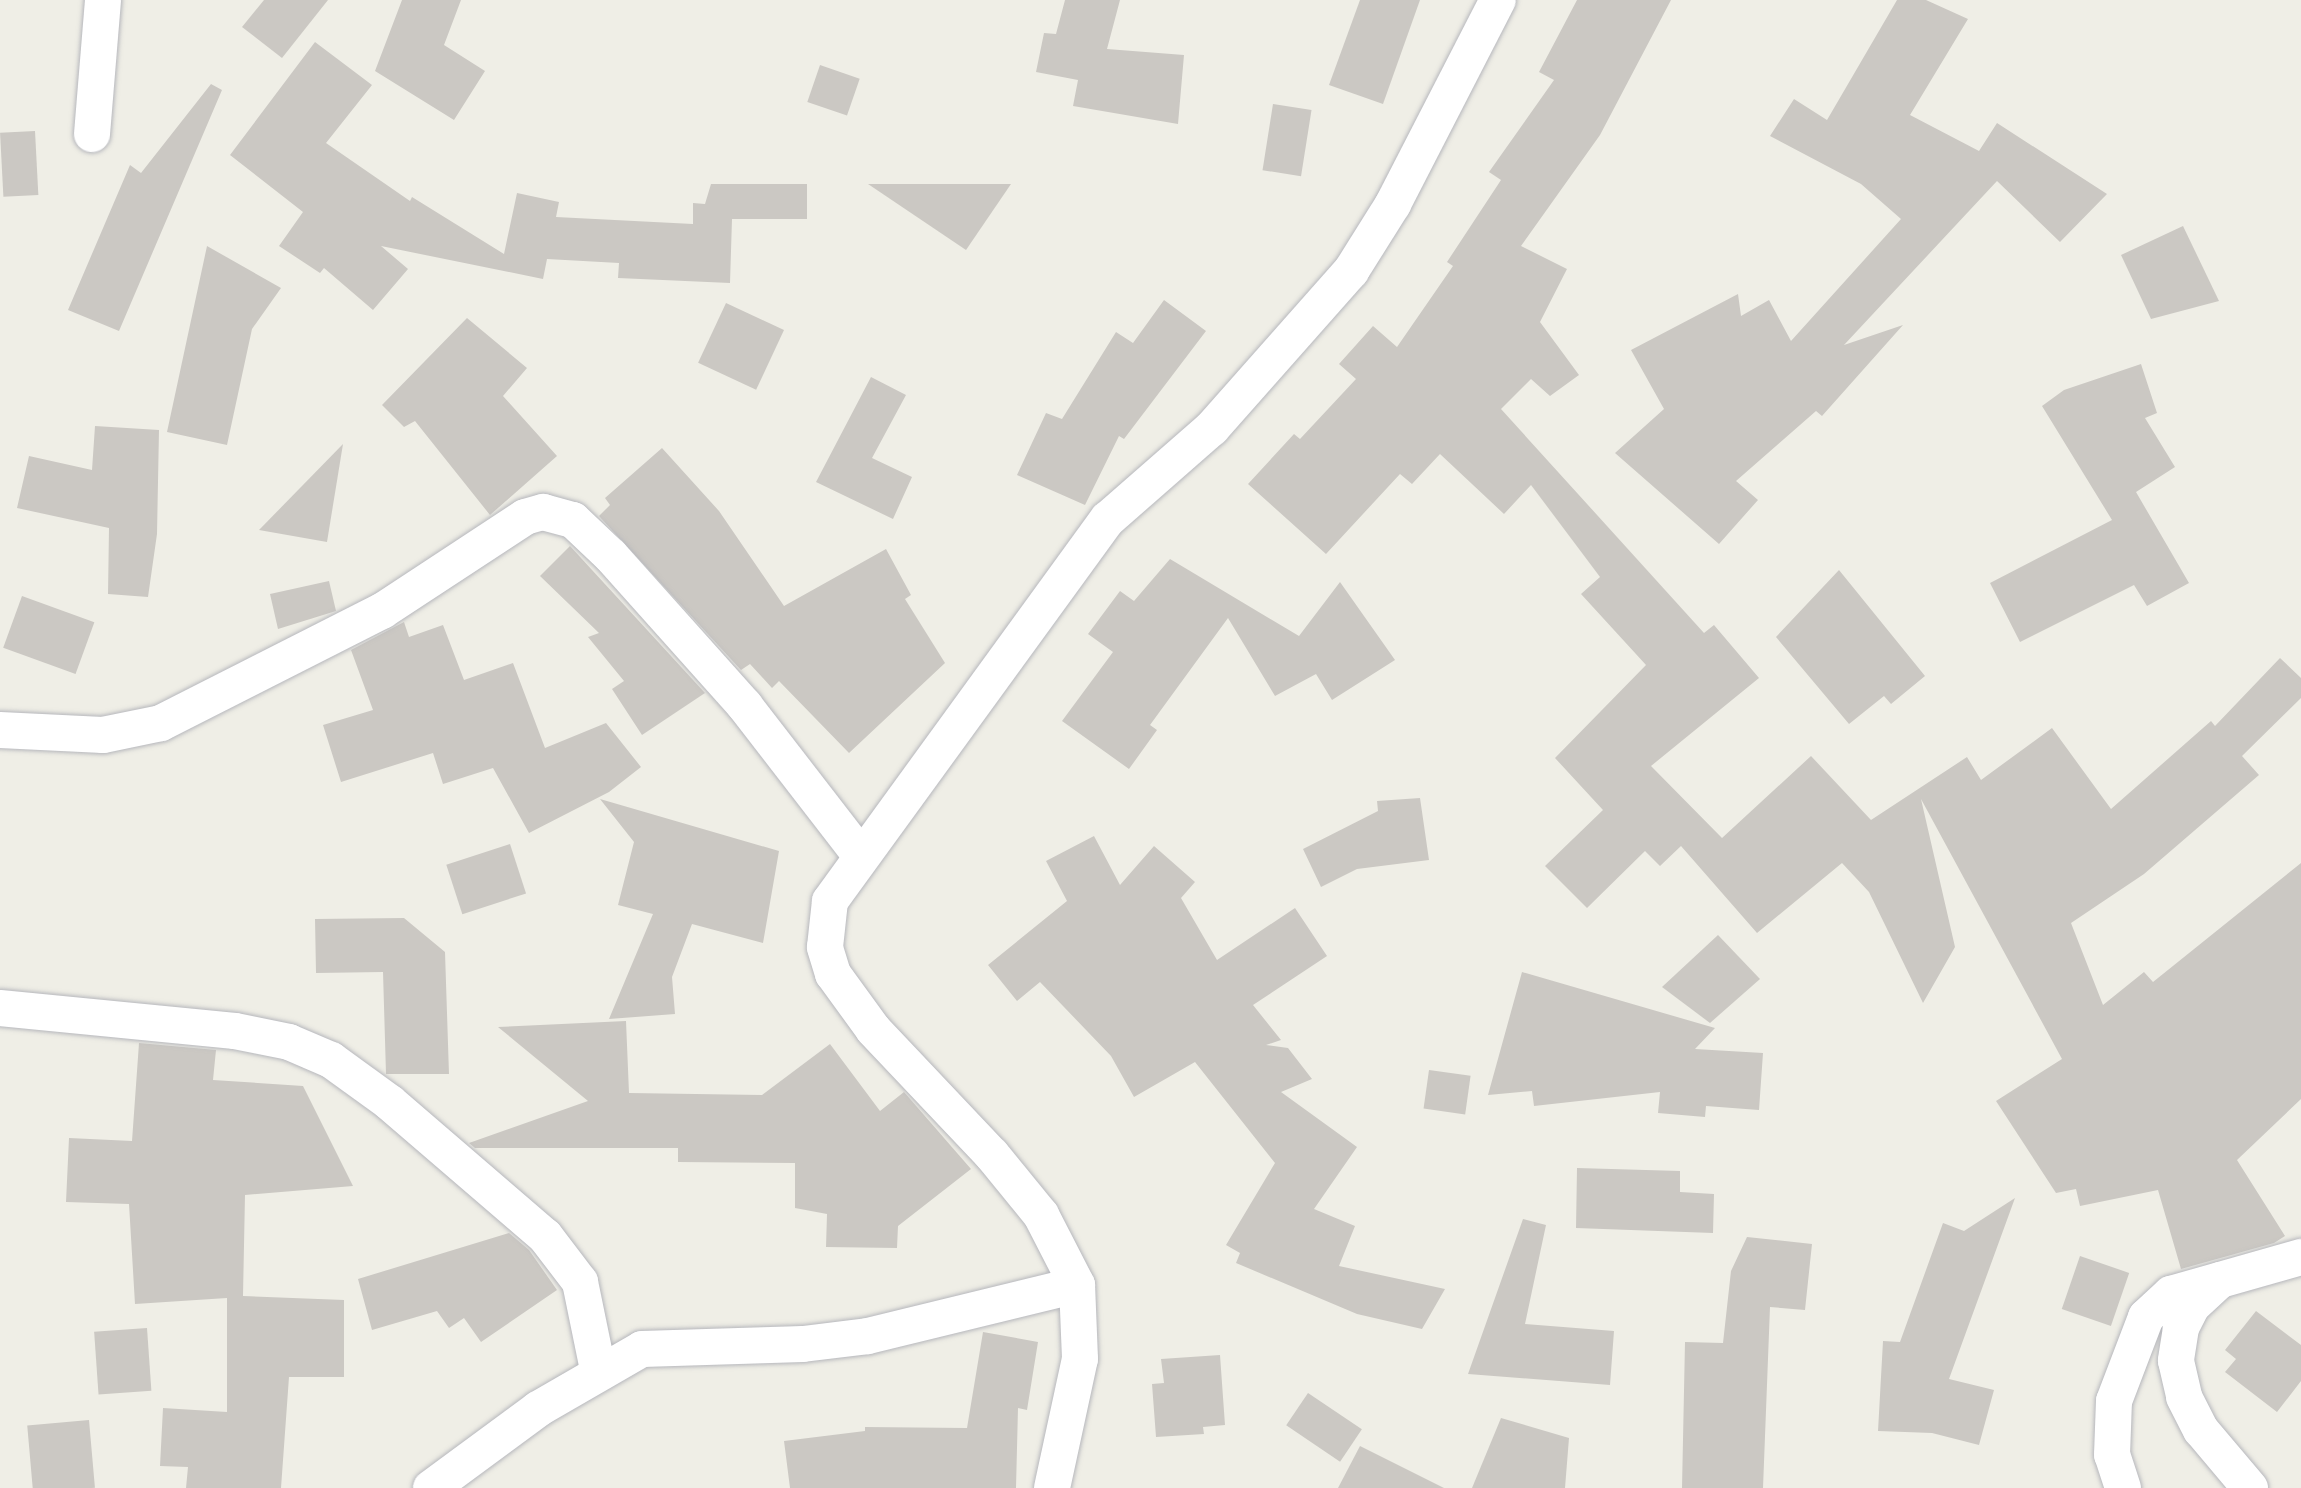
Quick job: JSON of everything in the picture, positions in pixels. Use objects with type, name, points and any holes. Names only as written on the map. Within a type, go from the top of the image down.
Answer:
[{"type":"street","points":[[92,134],[103,0]]},
{"type":"street","points":[[1052,1488],[1080,1359],[1077,1285],[1041,1215],[992,1155],[873,1029],[833,974],[825,921],[836,889],[930,770],[1021,633],[1108,519],[1212,428],[1351,271],[1409,176],[1498,0]]},
{"type":"street","points":[[0,730],[103,735],[161,723],[382,611],[525,517],[543,512],[573,520],[621,567],[745,706],[860,855]]},
{"type":"street","points":[[0,1008],[235,1031],[289,1042],[331,1060],[389,1102],[545,1236],[580,1282],[592,1321],[598,1370]]},
{"type":"street","points":[[2123,1488],[2112,1455],[2114,1401],[2146,1317],[2171,1294],[2301,1257]]},
{"type":"street","points":[[2223,1278],[2192,1306],[2181,1328],[2176,1361],[2184,1397],[2201,1430],[2250,1488]]},
{"type":"street","points":[[431,1488],[598,1370],[642,1349],[803,1344],[868,1336],[1077,1285]]},
{"type":"building","points":[[264,0],[328,0],[282,58],[242,27]]},
{"type":"building","points":[[402,0],[461,0],[444,45],[485,71],[454,120],[375,71]]},
{"type":"building","points":[[1065,0],[1120,0],[1107,49],[1184,55],[1178,124],[1073,106],[1078,80],[1036,72],[1044,33],[1056,34]]},
{"type":"building","points":[[1360,0],[1420,0],[1383,104],[1329,85]]},
{"type":"building","points":[[1577,0],[1671,0],[1600,135],[1521,246],[1567,269],[1540,322],[1579,375],[1550,396],[1531,379],[1501,409],[1704,633],[1714,625],[1759,678],[1651,766],[1722,838],[1811,756],[1871,820],[1967,757],[1981,780],[2052,728],[2111,809],[2211,721],[2215,726],[2280,658],[2301,678],[2301,698],[2242,756],[2259,775],[2144,874],[2071,923],[2103,1005],[2144,972],[2153,982],[2301,863],[2301,1099],[2237,1160],[2285,1236],[2274,1243],[2181,1269],[2158,1190],[2080,1206],[2076,1189],[2056,1193],[1996,1101],[2062,1059],[1921,799],[1955,947],[1923,1003],[1869,892],[1842,863],[1757,933],[1681,846],[1660,866],[1645,851],[1587,908],[1545,866],[1603,810],[1555,758],[1646,665],[1581,594],[1600,577],[1531,485],[1504,514],[1440,454],[1412,484],[1400,474],[1326,554],[1248,484],[1294,434],[1300,439],[1356,379],[1339,364],[1373,326],[1397,347],[1453,266],[1447,262],[1501,180],[1489,172],[1554,80],[1539,72]]},
{"type":"building","points":[[1897,0],[1926,0],[1968,19],[1910,115],[1979,151],[1997,123],[2107,194],[2060,242],[1997,181],[1844,345],[1903,325],[1822,416],[1816,411],[1736,481],[1758,500],[1719,544],[1615,453],[1664,409],[1631,350],[1738,294],[1741,316],[1769,300],[1791,341],[1901,219],[1861,184],[1770,136],[1794,99],[1827,120]]},
{"type":"building","points":[[315,42],[372,85],[326,143],[410,201],[412,197],[504,254],[517,193],[559,202],[556,217],[693,224],[693,203],[705,204],[711,184],[807,184],[807,219],[732,219],[730,283],[618,278],[619,263],[547,259],[543,279],[381,246],[408,269],[373,310],[324,268],[320,273],[279,246],[303,212],[230,155]]},
{"type":"building","points":[[820,65],[860,79],[847,116],[807,102]]},
{"type":"building","points":[[211,84],[222,90],[119,331],[68,310],[130,165],[141,173]]},
{"type":"building","points":[[1273,104],[1312,110],[1301,176],[1263,170]]},
{"type":"building","points":[[35,131],[38,195],[3,197],[0,133]]},
{"type":"building","points":[[868,184],[1011,184],[966,250]]},
{"type":"building","points":[[2183,226],[2219,301],[2151,319],[2121,255]]},
{"type":"building","points":[[207,246],[281,288],[252,329],[227,445],[167,432]]},
{"type":"building","points":[[1164,300],[1206,331],[1124,439],[1119,436],[1085,505],[1017,475],[1046,413],[1062,419],[1116,332],[1133,343]]},
{"type":"building","points":[[726,303],[784,330],[756,390],[698,363]]},
{"type":"building","points":[[467,318],[527,368],[503,396],[557,456],[490,515],[415,421],[404,427],[382,405]]},
{"type":"building","points":[[2141,364],[2157,413],[2145,418],[2175,467],[2136,492],[2189,583],[2147,606],[2134,585],[2020,642],[1990,583],[2112,520],[2042,406],[2064,390]]},
{"type":"building","points":[[871,377],[906,395],[872,458],[912,477],[893,519],[816,482]]},
{"type":"building","points":[[95,426],[159,430],[157,534],[148,597],[108,594],[109,528],[17,508],[29,456],[92,470]]},
{"type":"building","points":[[343,444],[327,542],[259,530]]},
{"type":"building","points":[[662,448],[719,511],[784,606],[886,549],[911,595],[905,599],[945,663],[849,753],[779,681],[772,688],[750,664],[741,670],[599,516],[610,505],[605,498]]},
{"type":"building","points":[[570,546],[705,693],[642,735],[612,689],[624,681],[588,637],[599,633],[540,576]]},
{"type":"building","points":[[1170,559],[1299,636],[1340,582],[1395,660],[1332,700],[1316,674],[1275,696],[1228,618],[1150,725],[1157,730],[1129,769],[1062,721],[1113,652],[1088,634],[1120,591],[1134,601]]},
{"type":"building","points":[[1839,570],[1925,676],[1891,704],[1884,696],[1849,724],[1776,637]]},
{"type":"building","points":[[329,581],[336,611],[278,629],[270,594]]},
{"type":"building","points":[[22,596],[94,622],[76,674],[3,648]]},
{"type":"building","points":[[404,622],[409,637],[443,625],[464,680],[513,663],[545,748],[606,723],[641,767],[609,792],[529,833],[493,768],[443,784],[433,753],[341,782],[323,725],[373,710],[351,650]]},
{"type":"building","points":[[1420,798],[1429,860],[1357,869],[1321,887],[1303,849],[1378,811],[1377,801]]},
{"type":"building","points":[[600,799],[779,851],[763,943],[692,924],[672,977],[675,1014],[609,1019],[653,914],[618,905],[634,842]]},
{"type":"building","points":[[1094,836],[1120,885],[1154,846],[1195,882],[1181,898],[1217,960],[1295,908],[1327,956],[1253,1005],[1281,1040],[1266,1045],[1288,1048],[1312,1079],[1281,1092],[1357,1147],[1314,1209],[1355,1226],[1339,1266],[1445,1289],[1422,1329],[1357,1314],[1236,1263],[1240,1253],[1226,1245],[1275,1163],[1195,1062],[1134,1097],[1111,1056],[1040,982],[1017,1001],[988,965],[1067,901],[1046,861]]},
{"type":"building","points":[[510,844],[526,893],[462,914],[446,865]]},
{"type":"building","points":[[404,918],[445,952],[449,1074],[386,1074],[383,972],[316,973],[315,919]]},
{"type":"building","points":[[1718,935],[1760,979],[1710,1023],[1662,987]]},
{"type":"building","points":[[1522,972],[1715,1028],[1695,1049],[1763,1053],[1759,1110],[1706,1106],[1705,1117],[1658,1113],[1660,1092],[1534,1106],[1532,1091],[1488,1095]]},
{"type":"building","points":[[626,1021],[629,1093],[762,1095],[830,1044],[880,1111],[904,1092],[971,1169],[898,1226],[897,1248],[826,1247],[827,1214],[795,1208],[795,1163],[678,1162],[678,1148],[475,1148],[469,1143],[588,1101],[498,1027]]},
{"type":"building","points":[[139,1043],[216,1050],[213,1080],[303,1086],[353,1186],[245,1195],[243,1296],[344,1300],[344,1377],[289,1377],[281,1488],[186,1488],[188,1467],[160,1466],[163,1408],[227,1412],[227,1298],[135,1304],[129,1204],[66,1202],[69,1138],[132,1141]]},
{"type":"building","points":[[1429,1070],[1471,1076],[1465,1114],[1424,1109]]},
{"type":"building","points":[[1577,1168],[1680,1171],[1680,1192],[1714,1194],[1713,1233],[1576,1228]]},
{"type":"building","points":[[2015,1198],[1949,1379],[1994,1390],[1979,1445],[1932,1433],[1878,1431],[1883,1341],[1900,1342],[1943,1223],[1964,1231]]},
{"type":"building","points":[[1523,1219],[1546,1225],[1525,1324],[1614,1331],[1610,1385],[1468,1374]]},
{"type":"building","points":[[509,1233],[529,1250],[557,1290],[481,1342],[464,1318],[449,1328],[437,1311],[372,1330],[358,1279]]},
{"type":"building","points":[[1747,1237],[1812,1244],[1805,1310],[1770,1307],[1763,1488],[1682,1488],[1685,1342],[1723,1343],[1731,1271]]},
{"type":"building","points":[[2080,1256],[2129,1273],[2111,1326],[2062,1309]]},
{"type":"building","points":[[2256,1311],[2301,1345],[2301,1381],[2277,1412],[2225,1372],[2236,1359],[2225,1350]]},
{"type":"building","points":[[147,1328],[151,1391],[99,1395],[94,1332]]},
{"type":"building","points":[[983,1332],[1038,1342],[1027,1410],[1018,1408],[1016,1488],[790,1488],[784,1441],[865,1431],[865,1427],[967,1428]]},
{"type":"building","points":[[1220,1355],[1225,1425],[1203,1427],[1204,1434],[1156,1437],[1152,1384],[1164,1383],[1161,1359]]},
{"type":"building","points":[[1308,1393],[1362,1429],[1340,1462],[1286,1425]]},
{"type":"building","points":[[1501,1418],[1569,1438],[1565,1488],[1472,1488]]},
{"type":"building","points":[[89,1420],[95,1488],[33,1488],[27,1425]]},
{"type":"building","points":[[1360,1446],[1444,1488],[1338,1488]]}]
